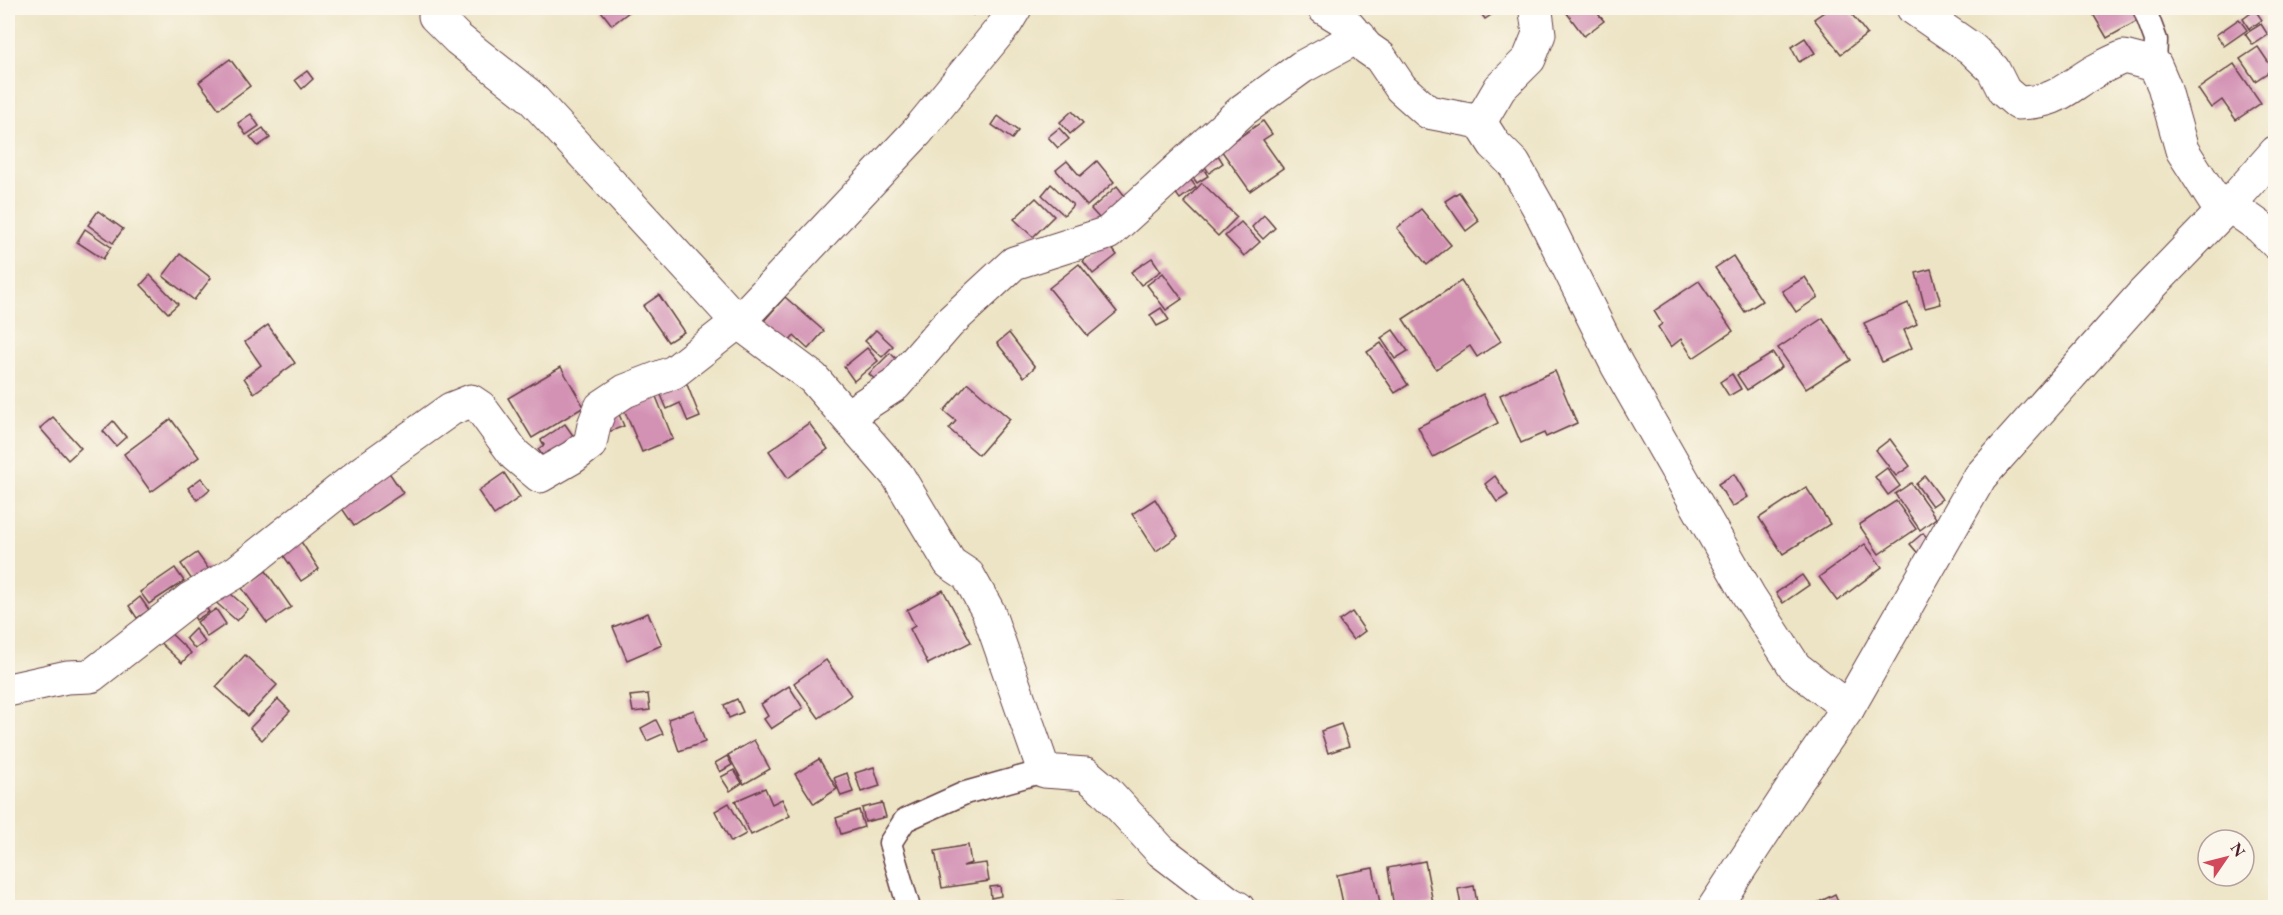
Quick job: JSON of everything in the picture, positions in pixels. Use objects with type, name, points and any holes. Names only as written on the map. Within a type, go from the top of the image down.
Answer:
[{"type":"street","points":[[443,8],[435,16],[458,39],[530,96],[738,322],[813,378],[898,476],[950,563],[968,575],[988,611],[1044,771],[1086,774],[1106,791],[1161,851],[1238,908]]},
{"type":"street","points":[[8,690],[67,677],[91,676],[190,599],[238,571],[364,471],[451,409],[471,401],[480,407],[515,456],[540,476],[573,457],[590,444],[600,407],[625,391],[674,372],[738,322],[917,132],[1006,23],[1015,8]]},
{"type":"street","points":[[1324,8],[1342,19],[1367,48],[1380,57],[1401,88],[1428,112],[1480,122],[1494,144],[1514,164],[1540,210],[1617,364],[1749,596],[1795,667],[1848,708]]},
{"type":"street","points":[[1480,122],[1500,88],[1529,59],[1539,34],[1537,8]]},
{"type":"street","points":[[1913,8],[1972,49],[1993,69],[2004,91],[2018,104],[2039,103],[2066,92],[2094,72],[2124,57],[2155,65],[2164,86],[2182,150],[2214,200],[2229,205],[2260,226],[2276,243]]},
{"type":"street","points":[[847,416],[895,385],[948,324],[1014,263],[1108,233],[1243,110],[1302,67],[1359,36]]},
{"type":"street","points":[[1714,908],[1848,708],[1980,477],[2142,295],[2229,205],[2276,152]]},
{"type":"lane","points":[[2144,8],[2156,40],[2155,65]]},
{"type":"lane","points":[[909,908],[890,843],[905,820],[965,793],[1044,771]]},
{"type":"building","points":[[605,8],[634,8],[612,25],[601,11]]},
{"type":"building","points":[[964,8],[980,8],[973,15]]},
{"type":"building","points":[[1477,8],[1495,8],[1497,11],[1485,19]]},
{"type":"building","points":[[1563,8],[1593,8],[1604,21],[1584,36]]},
{"type":"building","points":[[1830,8],[1847,8],[1867,34],[1841,54],[1814,19]]},
{"type":"building","points":[[2104,8],[2135,8],[2141,19],[2107,38],[2093,14]]},
{"type":"building","points":[[2255,10],[2262,20],[2249,29],[2243,19]]},
{"type":"building","points":[[2239,19],[2247,30],[2224,46],[2216,35]]},
{"type":"building","points":[[2261,24],[2268,35],[2253,45],[2245,34]]},
{"type":"building","points":[[1805,38],[1815,53],[1799,62],[1791,47]]},
{"type":"building","points":[[2258,47],[2273,69],[2255,81],[2240,59]]},
{"type":"building","points":[[230,59],[250,86],[219,109],[199,82]]},
{"type":"building","points":[[2234,64],[2261,103],[2236,120],[2222,100],[2211,108],[2198,89]]},
{"type":"building","points":[[307,71],[313,79],[302,89],[295,80]]},
{"type":"building","points":[[1072,111],[1083,123],[1070,134],[1060,122]]},
{"type":"building","points":[[251,114],[259,126],[246,135],[238,123]]},
{"type":"building","points":[[998,116],[1018,131],[1012,139],[992,125]]},
{"type":"building","points":[[1263,121],[1272,134],[1263,140],[1283,168],[1250,191],[1221,150]]},
{"type":"building","points":[[263,128],[270,138],[258,146],[250,137]]},
{"type":"building","points":[[1059,128],[1069,139],[1058,148],[1048,137]]},
{"type":"building","points":[[1216,152],[1223,163],[1209,173],[1202,162]]},
{"type":"building","points":[[1067,161],[1080,176],[1097,161],[1114,182],[1087,206],[1056,170]]},
{"type":"building","points":[[1201,165],[1208,176],[1197,183],[1189,172]]},
{"type":"building","points":[[1186,173],[1196,187],[1180,199],[1169,184]]},
{"type":"building","points":[[1202,183],[1237,217],[1218,236],[1184,202]]},
{"type":"building","points":[[1051,184],[1073,205],[1064,215],[1042,195]]},
{"type":"building","points":[[1117,186],[1128,200],[1108,228],[1091,209]]},
{"type":"building","points":[[1459,192],[1479,221],[1466,231],[1445,201]]},
{"type":"building","points":[[1036,198],[1054,216],[1033,237],[1014,219]]},
{"type":"building","points":[[1421,209],[1451,245],[1427,265],[1397,228]]},
{"type":"building","points":[[98,211],[123,229],[113,243],[88,225]]},
{"type":"building","points":[[1264,215],[1275,228],[1263,239],[1252,227]]},
{"type":"building","points":[[1241,222],[1260,242],[1244,256],[1225,236]]},
{"type":"building","points":[[85,229],[111,247],[103,259],[77,242]]},
{"type":"building","points":[[1106,241],[1117,255],[1093,274],[1083,261]]},
{"type":"building","points":[[180,254],[211,278],[194,300],[163,276]]},
{"type":"building","points":[[1733,256],[1762,301],[1745,312],[1715,268]]},
{"type":"building","points":[[1152,258],[1161,271],[1141,285],[1131,272]]},
{"type":"building","points":[[1079,264],[1117,312],[1088,336],[1049,288]]},
{"type":"building","points":[[1931,269],[1941,304],[1925,308],[1916,273]]},
{"type":"building","points":[[1163,273],[1182,299],[1166,310],[1147,285]]},
{"type":"building","points":[[150,275],[178,304],[168,313],[141,285]]},
{"type":"building","points":[[1805,277],[1818,297],[1796,312],[1782,291]]},
{"type":"building","points":[[1461,281],[1501,341],[1477,357],[1470,346],[1436,369],[1403,319]]},
{"type":"building","points":[[1699,281],[1733,331],[1693,358],[1681,339],[1671,347],[1658,327],[1662,324],[1654,311]]},
{"type":"building","points":[[659,295],[684,332],[668,342],[643,306]]},
{"type":"building","points":[[785,297],[824,331],[808,349],[794,336],[787,344],[763,322]]},
{"type":"building","points":[[1908,303],[1917,324],[1904,330],[1912,348],[1882,362],[1864,323]]},
{"type":"building","points":[[1161,308],[1169,320],[1157,326],[1150,315]]},
{"type":"building","points":[[1823,318],[1851,360],[1806,389],[1778,348]]},
{"type":"building","points":[[268,325],[295,363],[254,393],[244,378],[261,365],[245,342]]},
{"type":"building","points":[[876,330],[893,346],[882,357],[865,341]]},
{"type":"building","points":[[1393,330],[1408,351],[1395,359],[1381,338]]},
{"type":"building","points":[[1009,333],[1035,367],[1024,377],[997,343]]},
{"type":"building","points":[[1381,343],[1408,385],[1395,393],[1367,352]]},
{"type":"building","points":[[867,348],[878,361],[854,381],[844,367]]},
{"type":"building","points":[[890,353],[903,365],[883,387],[869,374]]},
{"type":"building","points":[[1773,353],[1782,367],[1747,390],[1737,375]]},
{"type":"building","points":[[561,367],[584,407],[532,438],[508,398]]},
{"type":"building","points":[[1555,371],[1577,423],[1546,437],[1544,433],[1521,443],[1500,395]]},
{"type":"building","points":[[1732,374],[1741,389],[1729,396],[1720,382]]},
{"type":"building","points":[[684,377],[700,417],[688,422],[680,403],[667,409],[658,388]]},
{"type":"building","points":[[968,383],[1010,419],[979,455],[949,429],[956,421],[944,411]]},
{"type":"building","points":[[655,394],[673,439],[642,452],[623,407]]},
{"type":"building","points":[[1483,394],[1498,423],[1433,457],[1418,427]]},
{"type":"building","points":[[616,407],[624,426],[606,433]]},
{"type":"building","points":[[53,417],[81,448],[68,460],[40,428]]},
{"type":"building","points":[[171,419],[199,457],[151,492],[124,454]]},
{"type":"building","points":[[113,421],[126,437],[116,446],[103,431]]},
{"type":"building","points":[[809,423],[828,449],[788,478],[769,451]]},
{"type":"building","points":[[565,424],[579,444],[548,464],[538,449],[544,445],[541,440]]},
{"type":"building","points":[[1890,439],[1910,466],[1896,476],[1876,450]]},
{"type":"building","points":[[1887,468],[1900,486],[1888,495],[1875,477]]},
{"type":"building","points":[[388,471],[403,493],[354,526],[339,504]]},
{"type":"building","points":[[504,473],[520,497],[494,515],[478,491]]},
{"type":"building","points":[[1734,474],[1748,497],[1732,507],[1718,484]]},
{"type":"building","points":[[1495,476],[1508,495],[1497,502],[1485,484]]},
{"type":"building","points":[[1925,476],[1942,499],[1932,506],[1916,484]]},
{"type":"building","points":[[201,478],[210,489],[197,500],[188,488]]},
{"type":"building","points":[[1911,483],[1936,518],[1920,530],[1895,494]]},
{"type":"building","points":[[1806,487],[1830,524],[1783,554],[1759,518]]},
{"type":"building","points":[[1155,499],[1178,536],[1156,551],[1132,514]]},
{"type":"building","points":[[1896,501],[1916,529],[1879,554],[1859,525]]},
{"type":"building","points":[[1923,533],[1935,546],[1921,557],[1910,544]]},
{"type":"building","points":[[296,534],[319,569],[301,581],[277,546]]},
{"type":"building","points":[[1865,544],[1882,567],[1837,601],[1819,577]]},
{"type":"building","points":[[197,553],[210,571],[194,583],[181,564]]},
{"type":"building","points":[[175,568],[184,581],[149,604],[140,592]]},
{"type":"building","points":[[266,571],[291,607],[267,623],[242,588]]},
{"type":"building","points":[[1802,575],[1809,585],[1783,603],[1776,593]]},
{"type":"building","points":[[223,587],[248,609],[237,621],[212,599]]},
{"type":"building","points":[[943,590],[971,642],[928,664],[910,629],[915,626],[907,610]]},
{"type":"building","points":[[199,596],[209,612],[196,620],[186,604]]},
{"type":"building","points":[[140,597],[149,610],[137,618],[129,606]]},
{"type":"building","points":[[216,609],[226,624],[207,637],[197,622]]},
{"type":"building","points":[[1352,612],[1365,631],[1353,640],[1339,621]]},
{"type":"building","points":[[648,613],[662,645],[627,660],[613,627]]},
{"type":"building","points":[[163,626],[191,653],[182,663],[153,636]]},
{"type":"building","points":[[195,629],[205,642],[195,649],[186,638]]},
{"type":"building","points":[[245,655],[277,685],[248,716],[216,687]]},
{"type":"building","points":[[826,660],[851,695],[819,718],[794,683]]},
{"type":"building","points":[[789,686],[803,708],[771,729],[764,719],[768,716],[761,704]]},
{"type":"building","points":[[648,694],[650,710],[633,712],[630,696]]},
{"type":"building","points":[[278,699],[290,711],[262,740],[250,728]]},
{"type":"building","points":[[737,699],[743,712],[729,718],[724,705]]},
{"type":"building","points":[[694,710],[705,742],[679,751],[668,719]]},
{"type":"building","points":[[656,720],[663,734],[647,741],[641,728]]},
{"type":"building","points":[[1341,724],[1349,746],[1328,753],[1321,731]]},
{"type":"building","points":[[754,740],[770,769],[744,784],[728,755]]},
{"type":"building","points":[[727,756],[732,765],[720,772],[715,763]]},
{"type":"building","points":[[819,759],[837,789],[814,804],[795,774]]},
{"type":"building","points":[[874,767],[880,786],[861,792],[855,773]]},
{"type":"building","points":[[734,770],[742,783],[730,791],[721,777]]},
{"type":"building","points":[[847,773],[853,792],[841,796],[834,778]]},
{"type":"building","points":[[765,788],[772,804],[782,799],[790,816],[751,835],[735,801]]},
{"type":"building","points":[[729,803],[746,834],[731,842],[715,811]]},
{"type":"building","points":[[882,803],[886,817],[865,822],[862,808]]},
{"type":"building","points":[[859,810],[864,827],[841,834],[836,818]]},
{"type":"building","points":[[968,845],[971,863],[963,866],[986,863],[989,881],[942,888],[935,851]]},
{"type":"building","points":[[1425,861],[1433,903],[1394,908],[1388,868]]},
{"type":"building","points":[[1373,868],[1381,908],[1344,908],[1337,875]]},
{"type":"building","points":[[1000,886],[1001,896],[991,898],[990,887]]},
{"type":"building","points":[[1474,886],[1477,903],[1461,906],[1458,889]]},
{"type":"building","points":[[1835,894],[1841,908],[1807,908]]},
{"type":"building","points":[[1145,903],[1145,908],[1114,908],[1114,904]]}]
